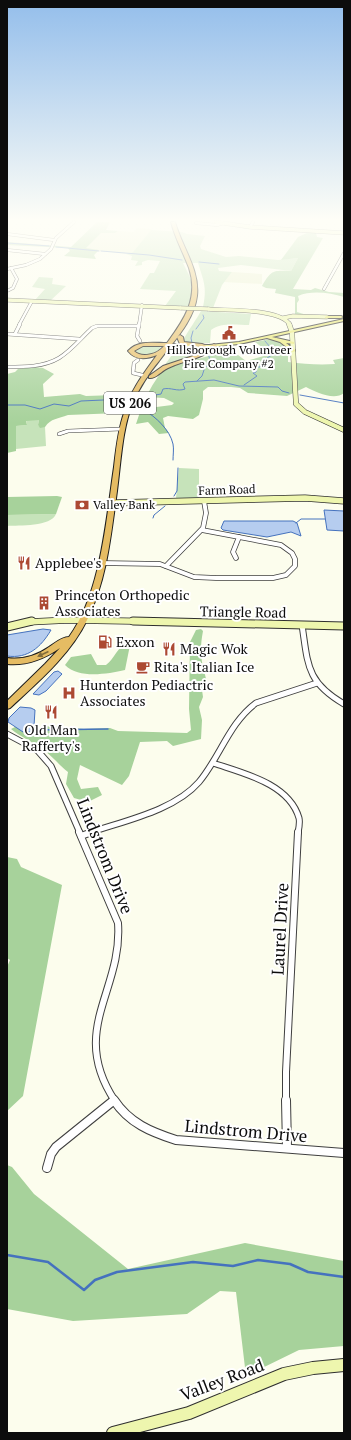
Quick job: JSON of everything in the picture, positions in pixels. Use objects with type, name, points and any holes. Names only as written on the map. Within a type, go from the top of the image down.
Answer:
[{"type":"highway","points":[[170,346],[190,312],[195,295],[195,289]]},
{"type":"highway","points":[[170,346],[144,345],[134,348],[131,351],[135,355],[146,356],[157,354],[170,346],[180,337],[195,312],[199,303],[200,289]]},
{"type":"highway","points":[[180,337],[182,343],[202,346],[208,349]]},
{"type":"highway","name":"US 206","points":[[117,470],[121,429],[132,397],[170,346]]},
{"type":"highway","points":[[148,377],[164,367],[202,354],[214,346]]},
{"type":"highway","name":"US 206","points":[[7,706],[56,657],[83,621],[95,592],[117,470],[130,414],[148,377]]},
{"type":"highway","points":[[7,661],[20,662],[38,657],[74,634]]},
{"type":"main road","points":[[327,317],[344,318]]},
{"type":"main road","points":[[170,346],[214,346],[239,344],[344,318]]},
{"type":"main road","points":[[262,339],[272,338],[282,342],[292,343]]},
{"type":"main road","points":[[282,342],[293,351]]},
{"type":"street","points":[[7,300],[208,309],[262,313],[283,318],[294,316],[327,317]]},
{"type":"street","points":[[15,334],[32,301]]},
{"type":"street","points":[[140,341],[137,338],[142,305]]},
{"type":"street","points":[[283,318],[289,323],[292,332],[296,401],[298,406],[305,412],[344,430]]},
{"type":"street","points":[[7,367],[28,367],[53,361],[62,355],[92,328],[97,326],[139,326]]},
{"type":"street","points":[[7,334],[58,336],[79,339]]},
{"type":"street","points":[[138,360],[134,363],[133,373],[148,377]]},
{"type":"street","points":[[59,434],[68,432],[121,429]]},
{"type":"street","name":"Farm Road","points":[[111,503],[305,498],[344,501]]},
{"type":"street","points":[[166,566],[202,530],[206,513],[204,501]]},
{"type":"street","points":[[101,563],[148,563],[166,566],[201,578],[266,579],[286,575],[295,566],[295,556],[285,547],[272,542],[202,530]]},
{"type":"street","points":[[236,558],[233,552],[239,537]]},
{"type":"street","name":"Triangle Road","points":[[7,627],[34,621],[344,626]]},
{"type":"street","name":"Triangle Road","points":[[304,625],[344,622]]},
{"type":"street","points":[[304,625],[309,669],[317,683],[324,691],[344,704]]},
{"type":"street","points":[[81,836],[170,803],[188,792],[198,784],[213,764],[241,716],[249,706],[317,683]]},
{"type":"street","name":"Lindstrom Drive","points":[[7,734],[37,750],[51,766],[115,915],[120,935],[118,949],[99,1014],[95,1040],[99,1070],[113,1101],[140,1126],[157,1134],[176,1140],[344,1153]]},
{"type":"street","name":"Laurel Drive","points":[[213,764],[262,782],[280,791],[293,804],[299,819],[286,1072],[287,1148]]},
{"type":"street","points":[[47,1168],[51,1154],[56,1147],[113,1101]]},
{"type":"street","name":"Valley Road","points":[[113,1433],[190,1413],[290,1373],[325,1366],[344,1365]]},
{"type":"green space","points":[[45,289],[63,289],[50,301],[35,300]]},
{"type":"green space","points":[[144,289],[191,289],[189,307],[165,306],[176,291]]},
{"type":"green space","points":[[204,289],[220,289],[213,308],[203,307]]},
{"type":"green space","points":[[276,289],[319,289],[329,292],[344,293],[344,297],[321,293],[309,293],[298,296],[299,300],[297,303],[297,312],[307,315],[295,314],[295,297],[275,293]]},
{"type":"green space","points":[[201,311],[251,314],[249,325],[234,324],[215,327],[211,330],[210,343],[190,343],[183,341]]},
{"type":"green space","points":[[270,339],[282,343],[288,351],[288,362],[335,364],[333,360],[344,358],[344,393],[330,396],[306,387],[287,396],[248,393],[240,388],[208,387],[203,391],[203,399],[199,415],[193,419],[168,416],[163,418],[165,428],[169,433],[159,434],[148,422],[136,424],[141,409],[172,405],[174,403],[164,398],[146,397],[157,378],[166,368],[212,355],[238,355],[246,361],[271,354],[255,342]]},
{"type":"green space","points":[[140,346],[162,346],[153,353],[147,355],[135,354],[133,350]]},
{"type":"green space","points":[[177,348],[193,348],[201,352],[164,366]]},
{"type":"green space","points":[[34,367],[43,368],[54,374],[43,384],[44,397],[80,394],[86,396],[116,395],[121,399],[119,413],[68,415],[52,420],[45,427],[40,428],[38,425],[39,420],[26,421],[27,425],[16,426],[16,451],[7,453],[7,374],[15,372],[18,369]]},
{"type":"green space","points":[[26,420],[39,420],[38,425],[40,427],[45,427],[46,446],[16,449],[16,426],[27,425]]},
{"type":"green space","points":[[179,468],[199,469],[199,498],[176,498]]},
{"type":"green space","points":[[7,497],[62,497],[56,514],[7,515]]},
{"type":"green space","points":[[56,514],[48,521],[41,523],[7,526],[7,515]]},
{"type":"green space","points":[[201,629],[203,631],[201,656],[207,682],[202,690],[203,697],[199,707],[202,720],[201,739],[173,746],[167,741],[140,742],[129,776],[122,785],[80,765],[77,779],[81,789],[98,787],[102,795],[88,802],[74,798],[66,784],[68,772],[45,751],[11,729],[17,726],[30,730],[49,726],[84,729],[110,728],[118,731],[187,733],[191,730],[189,709],[190,642],[196,630]]},
{"type":"green space","points":[[128,642],[130,645],[125,670],[102,674],[85,674],[65,665],[71,657],[91,654],[97,665],[106,665],[121,647]]},
{"type":"green space","points":[[7,857],[17,859],[21,867],[62,885],[23,1096],[7,1111],[7,967],[10,960],[7,958]]},
{"type":"green space","points":[[7,1165],[12,1167],[34,1194],[128,1269],[245,1243],[344,1261],[344,1346],[299,1350],[246,1376],[236,1292],[220,1291],[187,1314],[73,1321],[7,1309]]},
{"type":"water","points":[[324,510],[344,511],[344,531],[327,530]]},
{"type":"water","points":[[224,521],[293,521],[297,523],[301,536],[291,532],[267,537],[223,530],[221,528]]},
{"type":"water","points":[[43,629],[51,630],[43,642],[28,654],[21,656],[7,656],[7,635]]},
{"type":"water","points":[[58,671],[62,674],[46,691],[39,695],[33,694],[54,672]]},
{"type":"water","points":[[20,707],[35,710],[34,726],[36,729],[33,732],[23,732],[8,722],[9,718]]},
{"type":"waterway","points":[[196,329],[204,318],[203,315]]},
{"type":"waterway","points":[[192,343],[191,338],[193,331]]},
{"type":"waterway","points":[[264,360],[275,353],[265,341]]},
{"type":"waterway","points":[[197,348],[203,351]]},
{"type":"waterway","points":[[197,381],[202,376],[205,367],[211,364],[208,353]]},
{"type":"waterway","points":[[244,385],[257,376],[253,373],[256,372],[257,367],[260,367],[263,362]]},
{"type":"waterway","points":[[144,397],[161,394],[163,389],[185,389],[183,384],[185,382],[214,380],[239,386],[278,387],[282,391],[289,393]]},
{"type":"waterway","points":[[300,395],[344,403]]},
{"type":"waterway","points":[[144,406],[149,397]]},
{"type":"waterway","points":[[7,405],[25,405],[40,409],[54,404],[69,406],[81,401],[126,399]]},
{"type":"waterway","points":[[117,412],[119,401]]},
{"type":"waterway","points":[[144,410],[158,420],[169,434],[173,444],[173,460]]},
{"type":"waterway","points":[[174,496],[177,491],[178,468]]},
{"type":"waterway","points":[[153,518],[154,515],[165,506]]},
{"type":"waterway","points":[[296,523],[301,519],[325,519]]},
{"type":"waterway","points":[[34,730],[108,729]]},
{"type":"waterway","points":[[7,1255],[48,1262],[84,1290],[95,1280],[117,1272],[193,1262],[233,1266],[258,1260],[290,1264],[308,1272],[344,1277]]},
{"type":"place","name":"Hillsborough Volunteer Fire Company #2","points":[[229,333]]},
{"type":"place","name":"Valley Bank","points":[[82,505]]},
{"type":"place","name":"Applebee's","points":[[24,563]]},
{"type":"place","name":"Princeton Orthopedic Associates","points":[[44,603]]},
{"type":"place","name":"Exxon","points":[[105,642]]},
{"type":"place","name":"Magic Wok","points":[[169,649]]},
{"type":"place","name":"Rita's Italian Ice","points":[[143,667]]},
{"type":"place","name":"Hunterdon Pediactric Associates","points":[[69,693]]},
{"type":"place","name":"Old Man Rafferty's","points":[[51,712]]}]
